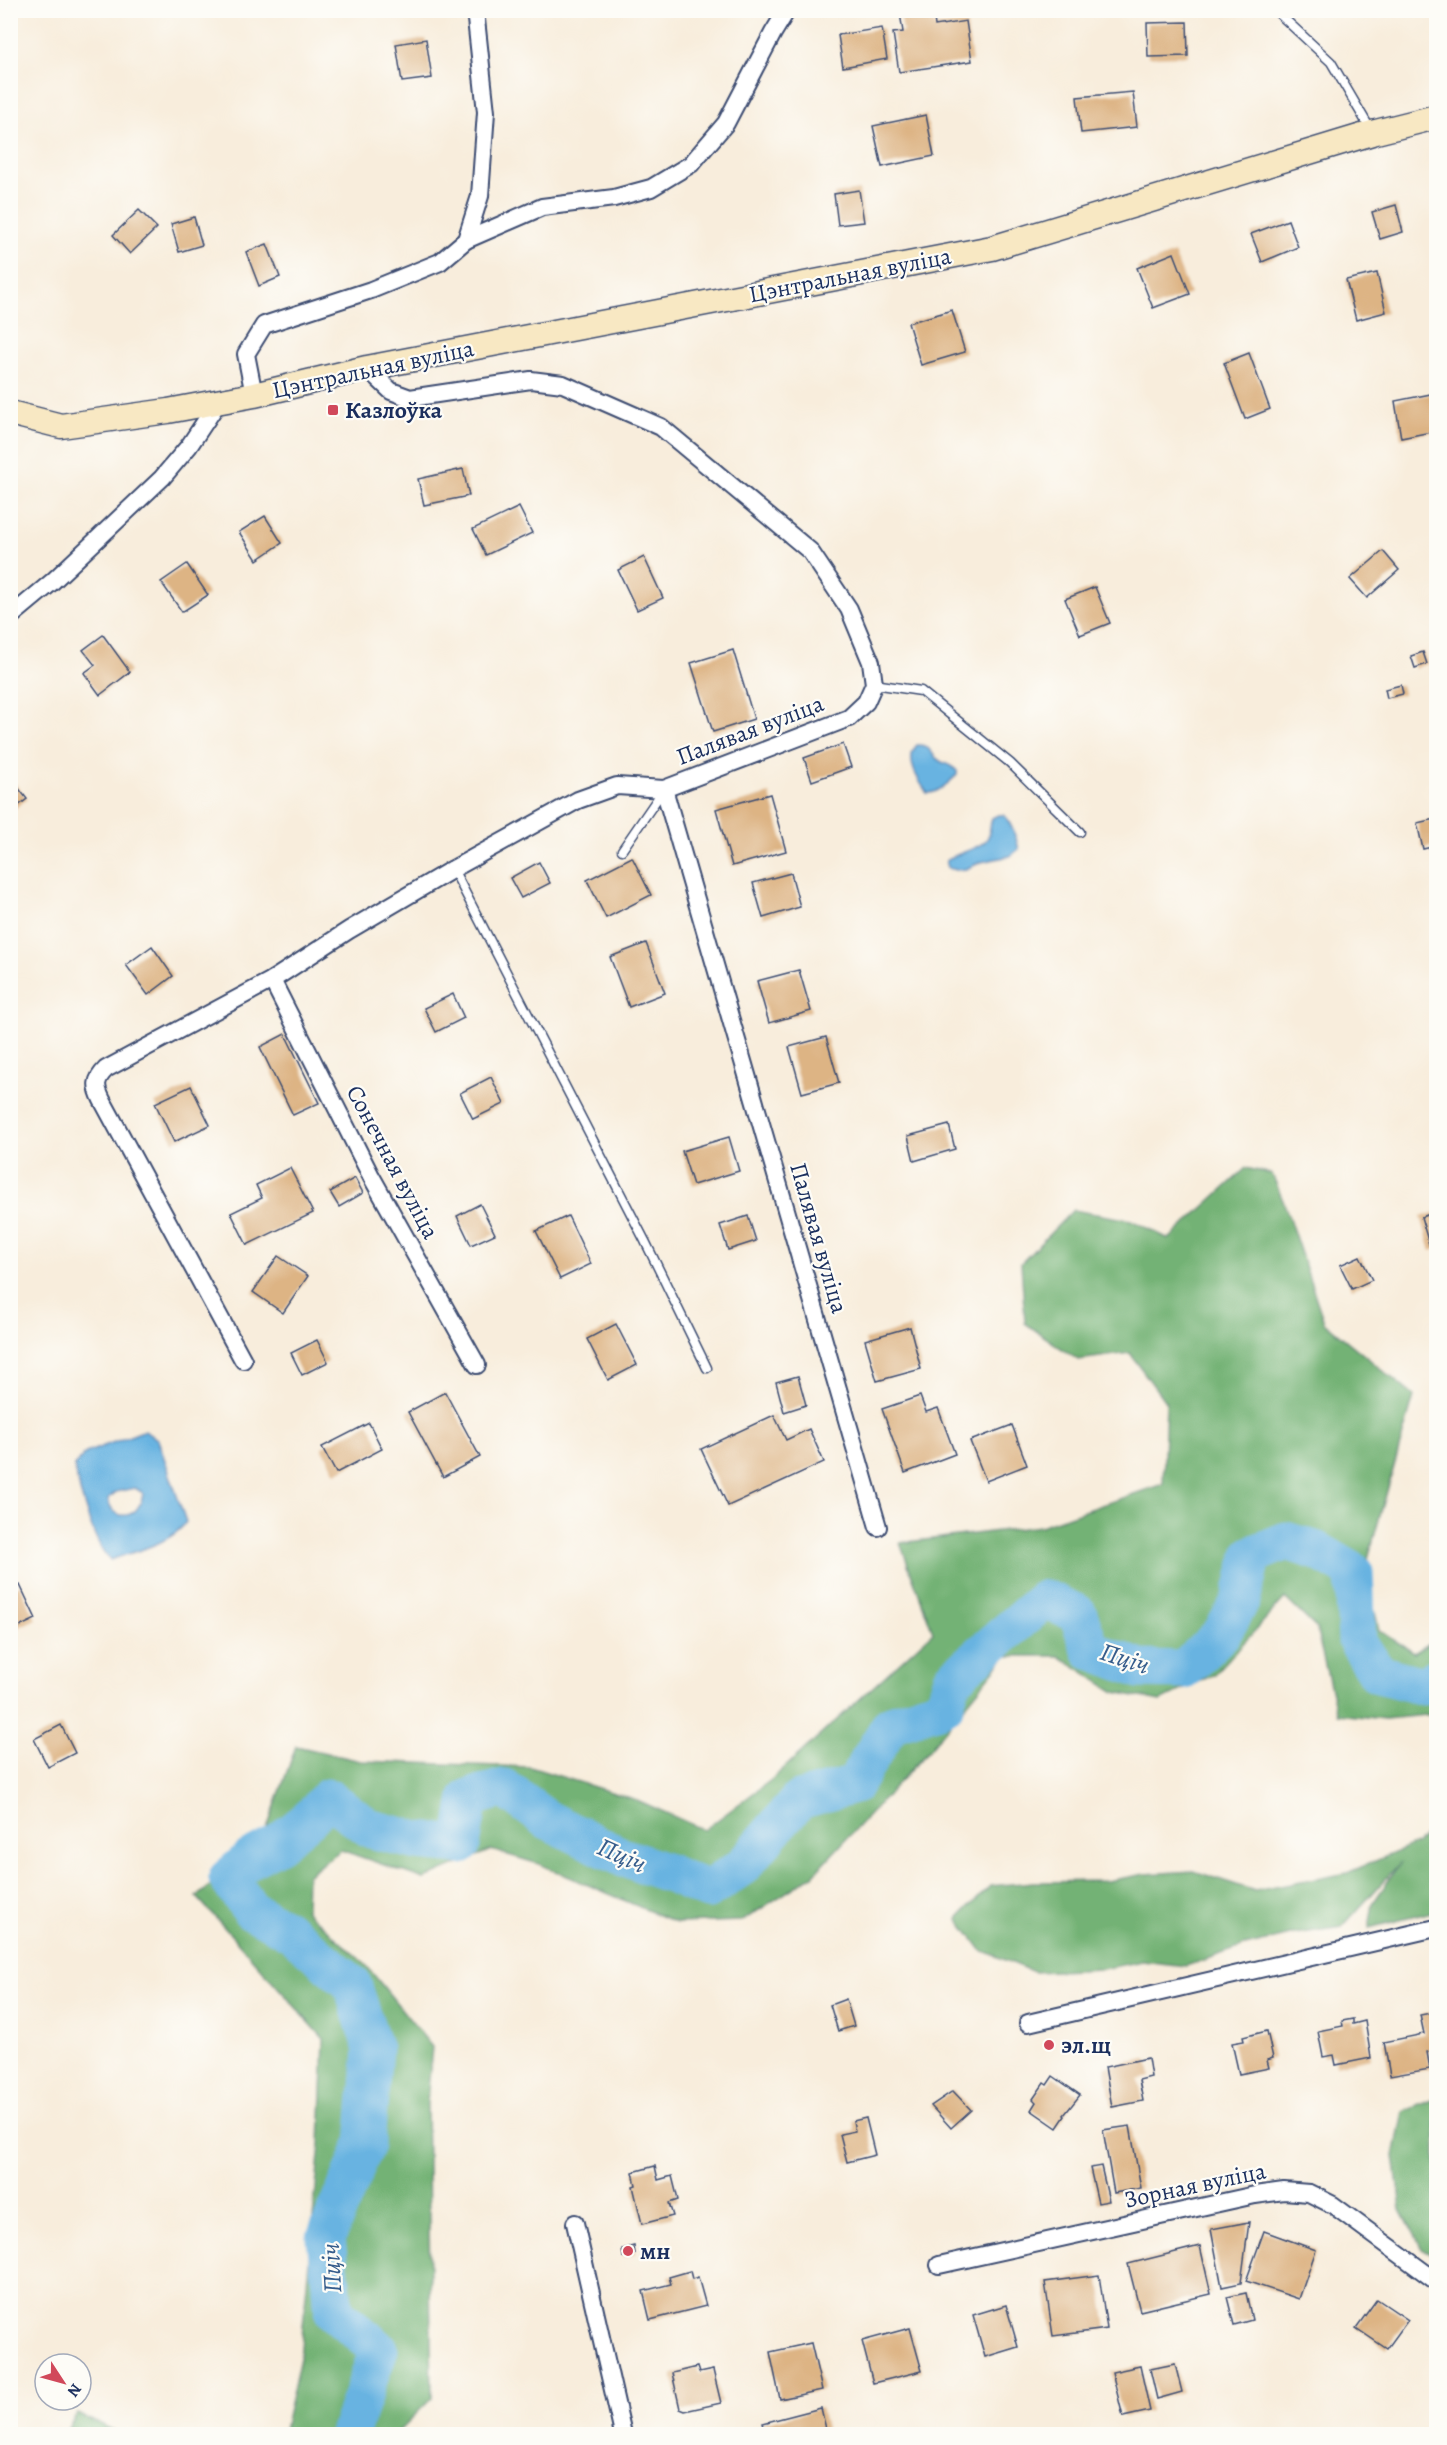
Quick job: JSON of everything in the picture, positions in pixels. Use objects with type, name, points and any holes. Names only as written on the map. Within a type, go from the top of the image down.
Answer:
[{"type":"main road","name":"Цэнтральная вуліца","points":[[10,412],[61,426],[111,421],[254,395],[367,368],[992,248],[1372,133],[1437,117]]},
{"type":"street","points":[[466,240],[480,196],[486,112],[475,10]]},
{"type":"street","name":"Цэнтральная вуліца","points":[[254,395],[246,354],[264,325],[371,290],[440,262],[466,240],[542,207],[614,198],[651,188],[691,164],[726,123],[787,10]]},
{"type":"street","points":[[367,368],[391,391],[410,398],[531,380],[562,384],[661,427],[810,551],[849,609],[871,662],[874,684]]},
{"type":"street","points":[[10,617],[52,582],[162,478],[189,446],[219,401]]},
{"type":"street","name":"Палявая вуліца","points":[[874,684],[866,702],[849,718],[664,789],[878,1527]]},
{"type":"street","points":[[243,1360],[96,1088],[97,1078],[106,1069],[272,980],[348,930],[578,800],[617,786],[664,789]]},
{"type":"street","name":"Сонечная вуліца","points":[[272,980],[371,1176],[477,1365]]},
{"type":"street","points":[[1028,2023],[1437,1928]]},
{"type":"street","name":"Зорная вуліца","points":[[939,2265],[1255,2195],[1284,2191],[1309,2193],[1333,2205],[1437,2281]]},
{"type":"street","points":[[575,2223],[623,2434]]},
{"type":"lane","points":[[1275,10],[1331,62],[1372,133]]},
{"type":"lane","points":[[874,684],[921,690],[1010,763],[1080,832]]},
{"type":"lane","points":[[622,850],[664,789]]},
{"type":"lane","points":[[453,869],[639,1230],[706,1368]]},
{"type":"green space","points":[[1246,1168],[1272,1174],[1324,1322],[1414,1396],[1365,1569],[1379,1630],[1414,1653],[1436,1639],[1436,1714],[1385,1719],[1337,1714],[1316,1628],[1285,1598],[1215,1674],[1160,1701],[1115,1692],[1059,1656],[1006,1656],[929,1750],[813,1875],[742,1921],[677,1923],[539,1864],[491,1850],[424,1879],[341,1850],[307,1875],[306,1911],[366,1965],[432,2047],[427,2103],[432,2398],[396,2434],[283,2434],[300,2358],[320,2144],[324,2039],[197,1897],[263,1840],[296,1746],[361,1761],[530,1767],[637,1800],[704,1830],[771,1780],[933,1632],[900,1543],[1040,1526],[1163,1484],[1166,1403],[1130,1353],[1078,1360],[1025,1323],[1021,1263],[1073,1210],[1131,1220],[1169,1239]]},
{"type":"green space","points":[[1436,1822],[1436,1911],[1369,1928],[1373,1903],[1401,1862],[1342,1927],[1295,1934],[1245,1946],[1186,1966],[1142,1961],[1102,1969],[1034,1972],[981,1950],[958,1919],[990,1886],[1033,1882],[1107,1881],[1145,1874],[1194,1871],[1255,1891],[1347,1873],[1418,1843]]},
{"type":"green space","points":[[1436,2098],[1436,2256],[1422,2248],[1401,2209],[1394,2156],[1403,2112]]},
{"type":"green space","points":[[77,2414],[122,2434],[64,2434]]},
{"type":"water","points":[[917,745],[925,746],[937,759],[957,771],[957,775],[935,792],[927,793],[914,769],[912,757]]},
{"type":"water","points":[[1004,815],[1009,822],[1019,849],[1010,856],[981,862],[966,869],[948,868],[946,860],[985,841],[989,835],[992,818]]},
{"type":"water","points":[[145,1430],[158,1440],[186,1522],[179,1530],[162,1541],[110,1560],[92,1529],[76,1476],[74,1466],[86,1453]],"holes":[[[135,1488],[143,1493],[137,1509],[126,1515],[115,1512],[108,1499],[116,1492]]]},
{"type":"building","points":[[933,10],[935,26],[966,21],[972,61],[899,72],[893,33],[903,32],[900,13]]},
{"type":"building","points":[[1187,22],[1188,56],[1148,57],[1147,23]]},
{"type":"building","points":[[882,28],[887,59],[843,67],[838,35]]},
{"type":"building","points":[[426,39],[432,78],[402,82],[396,44]]},
{"type":"building","points":[[1133,92],[1137,127],[1081,133],[1077,97]]},
{"type":"building","points":[[926,115],[934,156],[882,167],[873,126]]},
{"type":"building","points":[[859,190],[864,222],[838,225],[834,194]]},
{"type":"building","points":[[1396,205],[1403,232],[1380,239],[1372,212]]},
{"type":"building","points":[[139,210],[157,228],[130,254],[113,235]]},
{"type":"building","points":[[194,217],[202,245],[179,252],[171,224]]},
{"type":"building","points":[[1288,220],[1298,247],[1262,262],[1251,234]]},
{"type":"building","points":[[267,244],[280,277],[259,286],[246,252]]},
{"type":"building","points":[[1174,253],[1190,294],[1153,308],[1137,268]]},
{"type":"building","points":[[1377,273],[1386,312],[1356,320],[1346,280]]},
{"type":"building","points":[[952,310],[965,352],[921,365],[908,323]]},
{"type":"building","points":[[1249,353],[1270,409],[1245,419],[1224,363]]},
{"type":"building","points":[[1436,393],[1436,431],[1401,438],[1395,401]]},
{"type":"building","points":[[463,469],[469,496],[424,505],[418,479]]},
{"type":"building","points":[[519,507],[532,533],[486,555],[473,529]]},
{"type":"building","points":[[265,516],[282,543],[257,560],[239,532]]},
{"type":"building","points":[[1383,551],[1399,570],[1367,598],[1350,579]]},
{"type":"building","points":[[644,557],[663,598],[637,610],[618,570]]},
{"type":"building","points":[[187,564],[208,595],[182,612],[161,582]]},
{"type":"building","points":[[1095,587],[1110,623],[1080,635],[1065,599]]},
{"type":"building","points":[[103,635],[130,672],[100,695],[84,673],[95,665],[83,650]]},
{"type":"building","points":[[733,650],[754,719],[713,732],[691,663]]},
{"type":"building","points":[[1423,652],[1427,664],[1415,668],[1411,656]]},
{"type":"building","points":[[1401,685],[1403,694],[1387,698],[1385,689]]},
{"type":"building","points":[[843,744],[851,767],[812,781],[804,758]]},
{"type":"building","points":[[10,777],[27,799],[10,812]]},
{"type":"building","points":[[770,794],[786,851],[732,866],[716,809]]},
{"type":"building","points":[[1435,819],[1436,846],[1423,849],[1417,823]]},
{"type":"building","points":[[632,857],[651,895],[606,918],[587,880]]},
{"type":"building","points":[[539,862],[550,883],[521,898],[510,878]]},
{"type":"building","points":[[791,873],[800,907],[763,918],[753,883]]},
{"type":"building","points":[[646,943],[665,993],[629,1007],[610,957]]},
{"type":"building","points":[[152,946],[173,976],[148,995],[126,965]]},
{"type":"building","points":[[799,970],[811,1011],[769,1023],[757,981]]},
{"type":"building","points":[[453,994],[464,1018],[436,1032],[424,1008]]},
{"type":"building","points":[[285,1034],[319,1103],[293,1115],[260,1047]]},
{"type":"building","points":[[826,1037],[839,1083],[802,1093],[789,1047]]},
{"type":"building","points":[[491,1077],[504,1104],[473,1119],[460,1093]]},
{"type":"building","points":[[191,1086],[210,1125],[174,1142],[155,1103]]},
{"type":"building","points":[[949,1125],[955,1149],[914,1161],[908,1136]]},
{"type":"building","points":[[729,1137],[739,1171],[693,1185],[682,1151]]},
{"type":"building","points":[[290,1168],[313,1213],[247,1245],[231,1213],[262,1198],[256,1185]]},
{"type":"building","points":[[355,1178],[363,1193],[339,1207],[330,1192]]},
{"type":"building","points":[[480,1204],[495,1234],[471,1245],[457,1216]]},
{"type":"building","points":[[1436,1212],[1436,1249],[1431,1251],[1421,1217]]},
{"type":"building","points":[[568,1216],[591,1264],[560,1279],[536,1231]]},
{"type":"building","points":[[748,1216],[756,1241],[728,1250],[720,1225]]},
{"type":"building","points":[[278,1256],[308,1276],[283,1313],[253,1292]]},
{"type":"building","points":[[1360,1256],[1372,1280],[1352,1289],[1340,1265]]},
{"type":"building","points":[[616,1324],[637,1365],[608,1380],[587,1339]]},
{"type":"building","points":[[910,1327],[921,1369],[877,1381],[865,1340]]},
{"type":"building","points":[[317,1340],[328,1362],[302,1375],[291,1353]]},
{"type":"building","points":[[798,1376],[806,1405],[784,1412],[776,1382]]},
{"type":"building","points":[[445,1392],[480,1457],[443,1477],[408,1412]]},
{"type":"building","points":[[920,1396],[926,1412],[938,1408],[955,1454],[905,1473],[882,1409]]},
{"type":"building","points":[[774,1415],[786,1440],[809,1429],[824,1462],[728,1506],[701,1449]]},
{"type":"building","points":[[369,1423],[382,1449],[336,1473],[322,1447]]},
{"type":"building","points":[[1012,1425],[1027,1465],[986,1481],[970,1441]]},
{"type":"building","points":[[20,1585],[36,1619],[10,1631],[10,1589]]},
{"type":"building","points":[[61,1725],[75,1753],[48,1767],[34,1739]]},
{"type":"building","points":[[846,1999],[854,2026],[838,2031],[830,2005]]},
{"type":"building","points":[[1436,2012],[1436,2050],[1427,2052],[1430,2069],[1390,2076],[1384,2042],[1424,2034],[1420,2015]]},
{"type":"building","points":[[1353,2019],[1353,2024],[1365,2021],[1371,2058],[1336,2065],[1334,2055],[1323,2057],[1318,2031],[1343,2026],[1342,2021]]},
{"type":"building","points":[[1267,2031],[1273,2058],[1267,2060],[1269,2068],[1239,2074],[1232,2043],[1244,2041],[1243,2037]]},
{"type":"building","points":[[1148,2058],[1151,2077],[1139,2080],[1143,2101],[1112,2107],[1105,2067]]},
{"type":"building","points":[[1053,2076],[1080,2095],[1057,2128],[1031,2110],[1036,2102],[1033,2099],[1044,2083],[1047,2085]]},
{"type":"building","points":[[953,2091],[971,2110],[951,2128],[931,2106]]},
{"type":"building","points":[[866,2118],[875,2155],[847,2162],[840,2134],[855,2131],[853,2121]]},
{"type":"building","points":[[1130,2126],[1141,2188],[1114,2193],[1103,2130]]},
{"type":"building","points":[[655,2166],[658,2180],[672,2176],[678,2200],[669,2203],[673,2216],[642,2224],[633,2186],[636,2185],[633,2172]]},
{"type":"building","points":[[1101,2166],[1109,2201],[1098,2203],[1090,2168]]},
{"type":"building","points":[[1249,2222],[1241,2283],[1222,2287],[1211,2229]]},
{"type":"building","points":[[1264,2231],[1316,2250],[1299,2299],[1246,2281]]},
{"type":"building","name":"мн","points":[[634,2246],[635,2254],[623,2257],[622,2249]]},
{"type":"building","points":[[1200,2246],[1211,2294],[1140,2311],[1128,2264]]},
{"type":"building","points":[[690,2271],[692,2279],[698,2277],[706,2306],[650,2320],[643,2291],[671,2284],[669,2277]]},
{"type":"building","points":[[1099,2275],[1107,2329],[1053,2336],[1045,2282]]},
{"type":"building","points":[[1246,2293],[1252,2320],[1234,2325],[1227,2297]]},
{"type":"building","points":[[1377,2299],[1408,2320],[1387,2349],[1356,2328]]},
{"type":"building","points":[[1006,2305],[1018,2347],[985,2357],[973,2315]]},
{"type":"building","points":[[910,2328],[922,2371],[873,2383],[862,2341]]},
{"type":"building","points":[[811,2343],[822,2390],[780,2399],[770,2352]]},
{"type":"building","points":[[1175,2364],[1182,2392],[1157,2399],[1150,2369]]},
{"type":"building","points":[[1140,2366],[1150,2411],[1123,2417],[1112,2372]]},
{"type":"building","points":[[697,2367],[699,2373],[713,2370],[721,2403],[685,2411],[680,2409],[672,2373]]},
{"type":"building","points":[[821,2408],[827,2433],[766,2434],[763,2423]]},
{"type":"waterway","name":"Пціч","points":[[349,2434],[379,2349],[334,2312],[326,2238],[365,2144],[373,2049],[352,1984],[292,1933],[251,1910],[228,1878],[250,1859],[278,1844],[310,1818],[328,1798],[371,1829],[418,1841],[461,1845],[469,1798],[504,1788],[546,1819],[620,1856],[708,1890],[743,1866],[799,1800],[854,1785],[891,1724],[944,1706],[953,1678],[1045,1599],[1078,1614],[1091,1650],[1140,1669],[1184,1670],[1222,1633],[1241,1600],[1252,1555],[1286,1541],[1318,1551],[1354,1572],[1357,1641],[1378,1674],[1423,1686],[1436,1678]]},
{"type":"place","name":"Казлоўка","points":[[333,410]]},
{"type":"place","name":"эл.щ","points":[[1049,2045]]},
{"type":"place","name":"мн","points":[[628,2251]]}]
